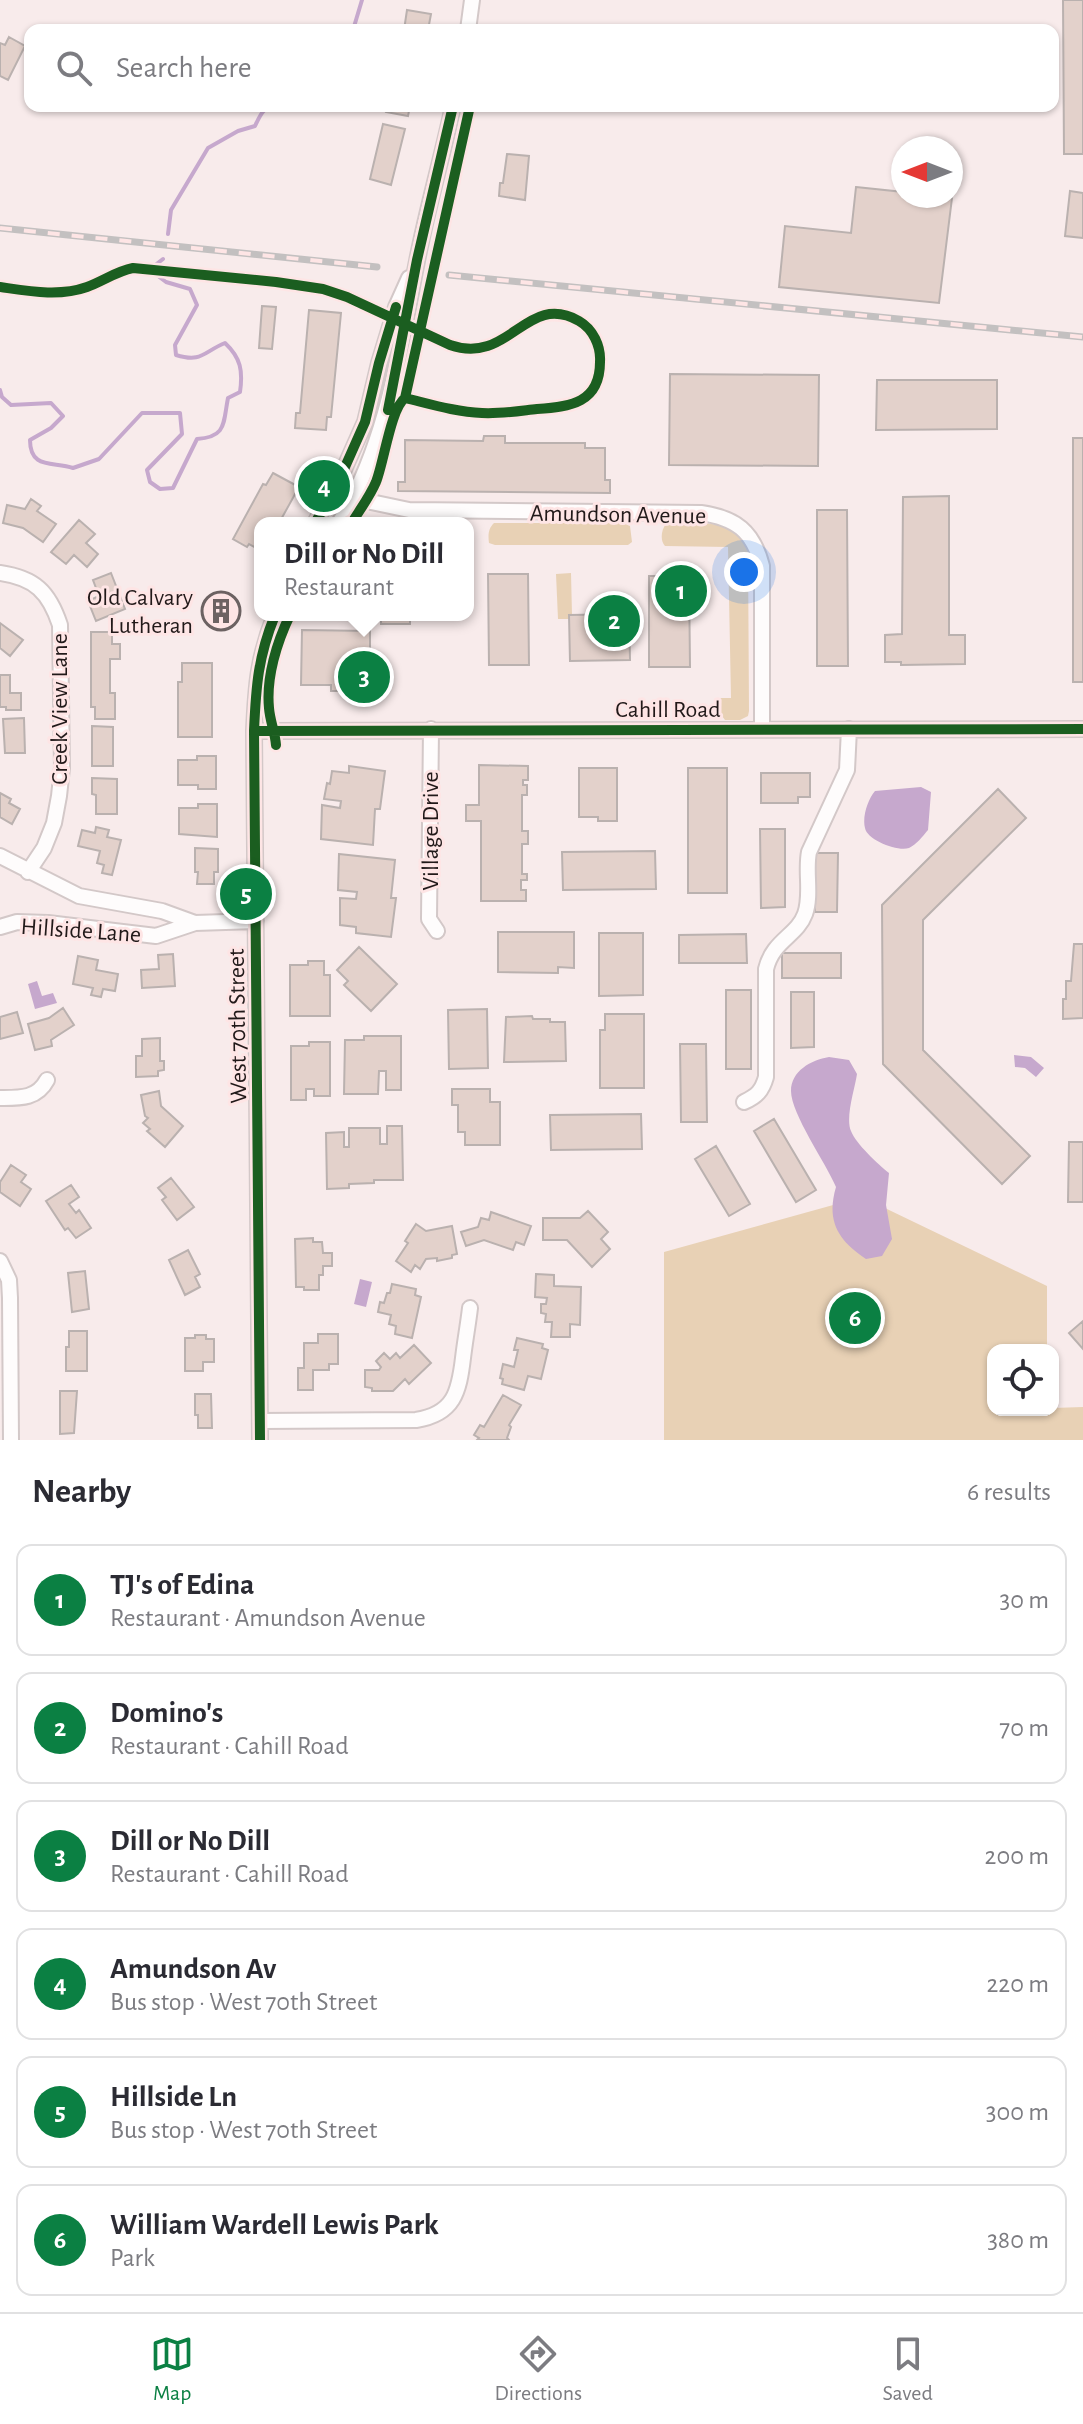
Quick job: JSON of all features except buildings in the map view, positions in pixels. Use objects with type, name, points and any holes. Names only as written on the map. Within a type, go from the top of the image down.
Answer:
[{"type":"street","points":[[469,24],[472,0]]},
{"type":"street","points":[[343,517],[356,495],[389,406],[417,260],[452,112]]},
{"type":"street","points":[[318,517],[337,485],[365,422],[396,307],[417,260]]},
{"type":"street","name":"Amundson Avenue","points":[[337,485],[371,502],[409,510],[701,513],[734,523],[748,534],[758,549],[762,566],[762,729]]},
{"type":"street","name":"Creek View Lane","points":[[0,573],[17,575],[33,582],[54,608],[60,625],[62,768],[59,796],[54,823],[44,848],[28,872]]},
{"type":"street","name":"West 70th Street","points":[[260,1440],[254,731],[258,667],[272,621]]},
{"type":"street","name":"Village Drive","points":[[431,729],[429,919],[437,931]]},
{"type":"street","points":[[744,1102],[763,1089],[766,1077],[766,969],[769,955],[804,917],[809,852],[847,770],[849,729]]},
{"type":"street","name":"Cahill Road","points":[[254,731],[1083,729]]},
{"type":"street","points":[[0,856],[79,896],[162,911],[195,923]]},
{"type":"street","name":"Hillside Lane","points":[[0,927],[17,922],[48,923],[156,936],[195,923],[256,921]]},
{"type":"street","points":[[0,1098],[33,1095],[41,1090],[47,1080]]},
{"type":"street","points":[[0,1261],[9,1280],[11,1440]]},
{"type":"street","points":[[260,1421],[431,1418],[445,1409],[455,1397],[460,1383],[470,1308]]},
{"type":"shaded area","points":[[494,523],[624,523],[630,526],[632,542],[628,545],[495,545],[489,543]]},
{"type":"shaded area","points":[[669,523],[704,523],[725,527],[742,539],[748,549],[749,711],[748,716],[740,720],[725,720],[719,712],[719,698],[731,698],[728,547],[665,546],[662,532]]},
{"type":"shaded area","points":[[571,573],[572,615],[569,619],[558,619],[556,574]]},
{"type":"shaded area","points":[[921,787],[931,792],[928,830],[914,845],[904,849],[891,847],[871,837],[864,824],[868,803],[875,791]]},
{"type":"shaded area","points":[[37,981],[42,996],[53,993],[57,1003],[35,1009],[28,984]]},
{"type":"shaded area","points":[[1014,1055],[1031,1057],[1044,1068],[1036,1077],[1025,1068],[1015,1067]]},
{"type":"shaded area","points":[[829,1057],[849,1060],[857,1074],[849,1125],[862,1148],[889,1173],[886,1205],[892,1239],[882,1256],[866,1259],[848,1245],[837,1229],[833,1210],[836,1187],[793,1101],[792,1084],[798,1072],[815,1061]]},
{"type":"shaded area","points":[[862,1197],[1047,1286],[1047,1344],[987,1344],[987,1416],[1059,1416],[1059,1408],[1083,1407],[1083,1440],[664,1440],[664,1252]]},
{"type":"shaded area","points":[[360,1279],[372,1282],[366,1307],[354,1304]]},
{"type":"waterway","points":[[355,24],[362,0]]},
{"type":"waterway","points":[[168,234],[171,210],[208,148],[238,131],[255,126],[263,112]]},
{"type":"waterway","points":[[0,390],[2,397],[11,405],[51,403],[63,416],[51,428],[30,440],[31,450],[44,463],[73,468],[99,459],[142,413],[180,413],[182,434],[147,470],[150,482],[160,489],[173,488],[197,439],[219,432],[228,398],[240,392],[241,378],[238,360],[225,343],[197,357],[176,355],[175,345],[197,305],[190,289],[166,282],[154,273],[154,266],[163,259]]},
{"type":"railway","points":[[0,228],[377,267]]},
{"type":"railway","points":[[449,275],[1083,337]]},
{"type":"cycle path","points":[[388,410],[417,260],[452,112]]},
{"type":"cycle path","points":[[356,517],[376,482],[392,424],[405,398],[469,112]]},
{"type":"cycle path","points":[[0,287],[66,292],[133,268],[276,282],[323,289],[347,297],[450,345],[471,349],[488,346],[545,315],[561,314],[584,324],[595,338],[599,350],[599,376],[595,386],[581,400],[561,407],[482,413],[405,398]]},
{"type":"cycle path","points":[[318,517],[337,485],[365,422],[396,307]]},
{"type":"cycle path","points":[[260,1440],[254,731],[259,672],[273,621]]},
{"type":"cycle path","points":[[276,745],[269,708],[269,684],[277,648],[288,621]]},
{"type":"cycle path","points":[[254,731],[1083,729]]},
{"type":"place","name":"Amundson Av","points":[[324,486]]},
{"type":"place","name":"TJ's of Edina","points":[[681,591]]},
{"type":"place","name":"Old Calvary Lutheran","points":[[221,611]]},
{"type":"place","name":"Domino's","points":[[614,621]]},
{"type":"place","name":"Dill or No Dill","points":[[364,677]]},
{"type":"place","name":"Hillside Ln","points":[[246,894]]},
{"type":"place","name":"William Wardell Lewis Park","points":[[855,1318]]}]
